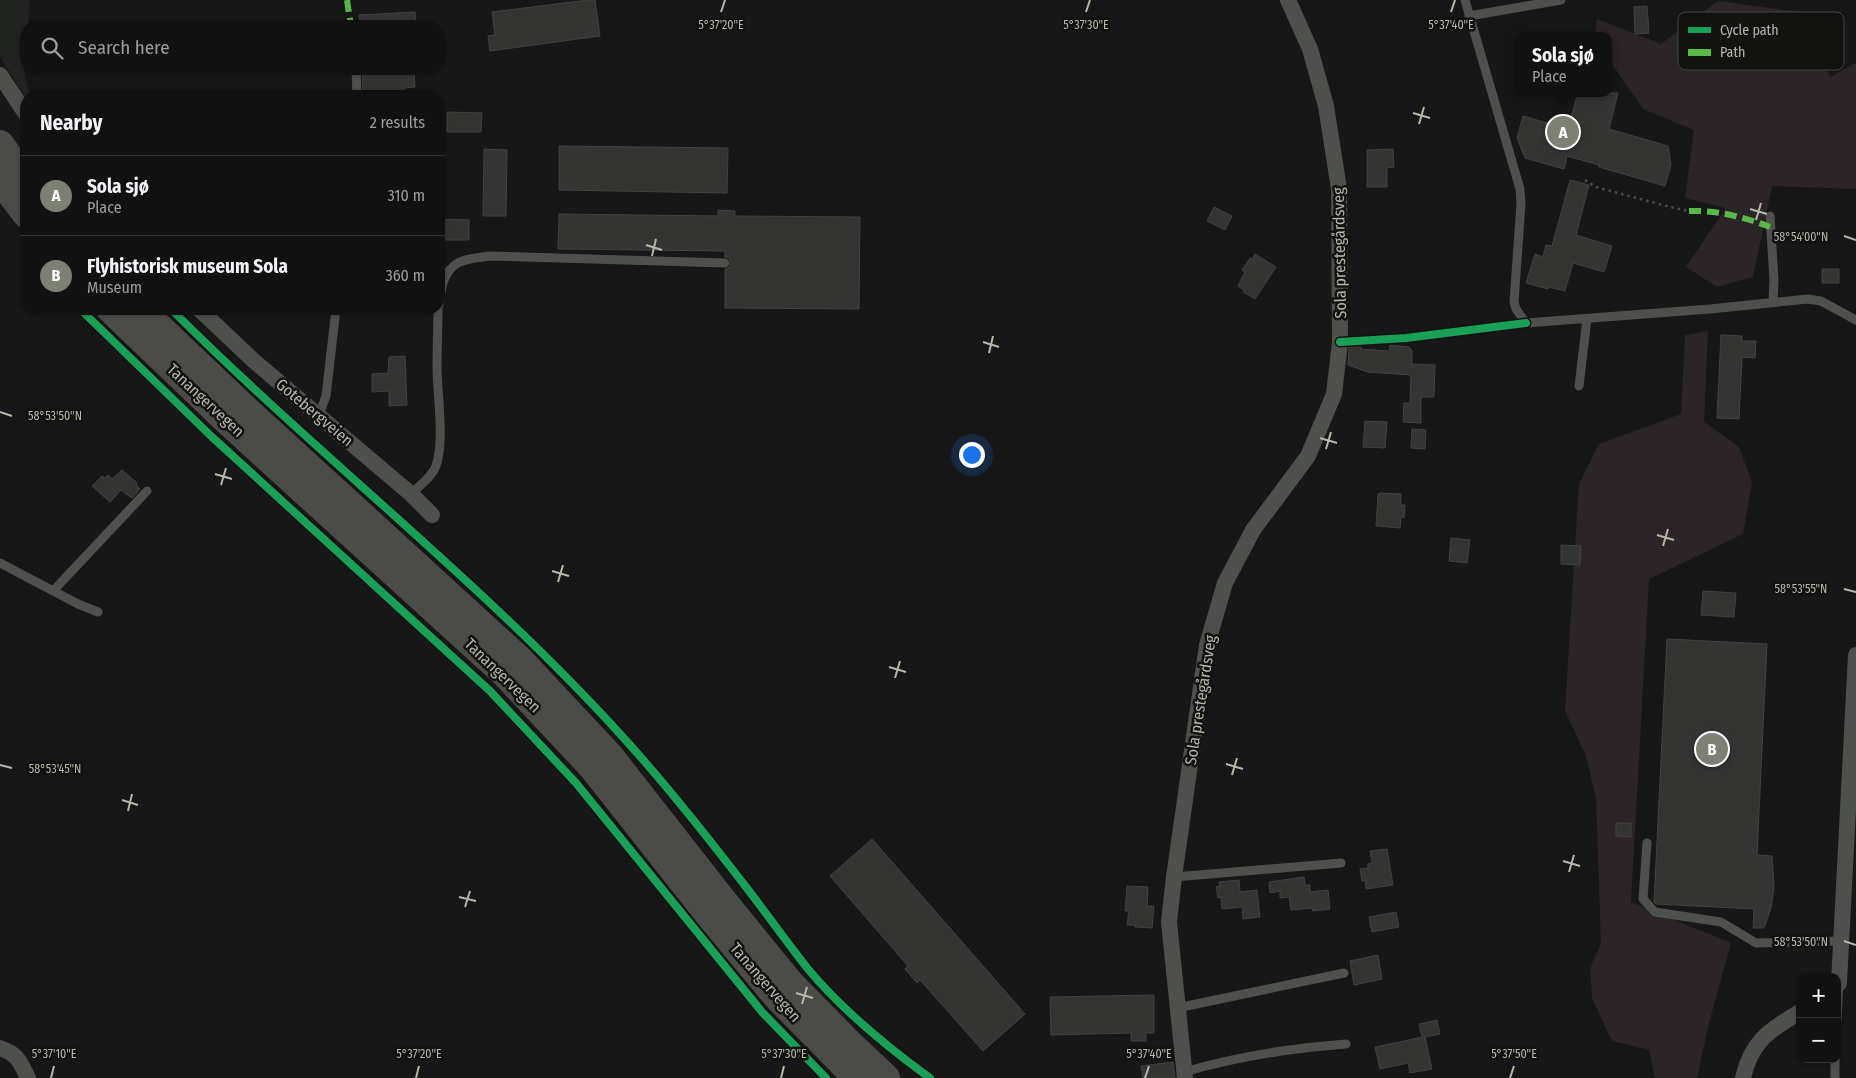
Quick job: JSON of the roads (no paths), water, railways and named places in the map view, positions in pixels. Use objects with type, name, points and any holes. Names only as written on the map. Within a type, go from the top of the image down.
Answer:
[{"type":"highway","points":[[0,144],[20,172]]},
{"type":"highway","points":[[0,180],[20,206]]},
{"type":"highway","name":"Tanangervegen","points":[[116,315],[227,420],[506,675],[593,768],[709,915],[777,997],[857,1078]]},
{"type":"highway","name":"Tanangervegen","points":[[146,315],[241,405],[520,660],[609,755],[791,984],[886,1078]]},
{"type":"street","name":"Sola prestegårdsveg","points":[[1184,1075],[1169,922],[1207,645],[1225,583],[1253,530],[1308,456],[1334,394],[1340,342],[1339,189],[1326,106],[1310,49],[1288,0]]},
{"type":"street","points":[[0,75],[20,105]]},
{"type":"street","name":"Gotebergveien","points":[[205,315],[254,361],[411,494],[432,515]]},
{"type":"street","points":[[1839,973],[1856,654]]},
{"type":"street","points":[[1743,1078],[1746,1063],[1762,1037],[1796,1015]]},
{"type":"street","points":[[0,1048],[10,1051],[19,1058],[28,1078]]},
{"type":"lane","points":[[1464,0],[1520,190],[1521,204],[1514,302],[1516,309],[1526,323],[1808,299],[1821,301],[1856,320]]},
{"type":"lane","points":[[1469,16],[1561,0]]},
{"type":"lane","points":[[356,75],[358,90]]},
{"type":"lane","points":[[1770,216],[1774,280],[1773,302]]},
{"type":"lane","points":[[445,280],[448,273],[458,263],[489,256],[725,263]]},
{"type":"lane","points":[[319,415],[326,396],[335,315]]},
{"type":"lane","points":[[411,494],[427,479],[435,467],[438,456],[440,421],[437,366],[438,315]]},
{"type":"lane","points":[[1579,386],[1587,319]]},
{"type":"lane","points":[[53,591],[147,491]]},
{"type":"lane","points":[[0,563],[98,612]]},
{"type":"lane","points":[[1647,843],[1644,898],[1654,912],[1721,922],[1756,943],[1842,940]]},
{"type":"lane","points":[[1174,877],[1341,862]]},
{"type":"lane","points":[[1177,1008],[1344,973]]},
{"type":"lane","points":[[1184,1075],[1211,1064],[1300,1048],[1346,1044]]},
{"type":"lane","points":[[1835,1078],[1836,1063]]},
{"type":"place","name":"Sola sjø","points":[[1563,132]]},
{"type":"place","name":"Flyhistorisk museum Sola","points":[[1712,749]]}]
